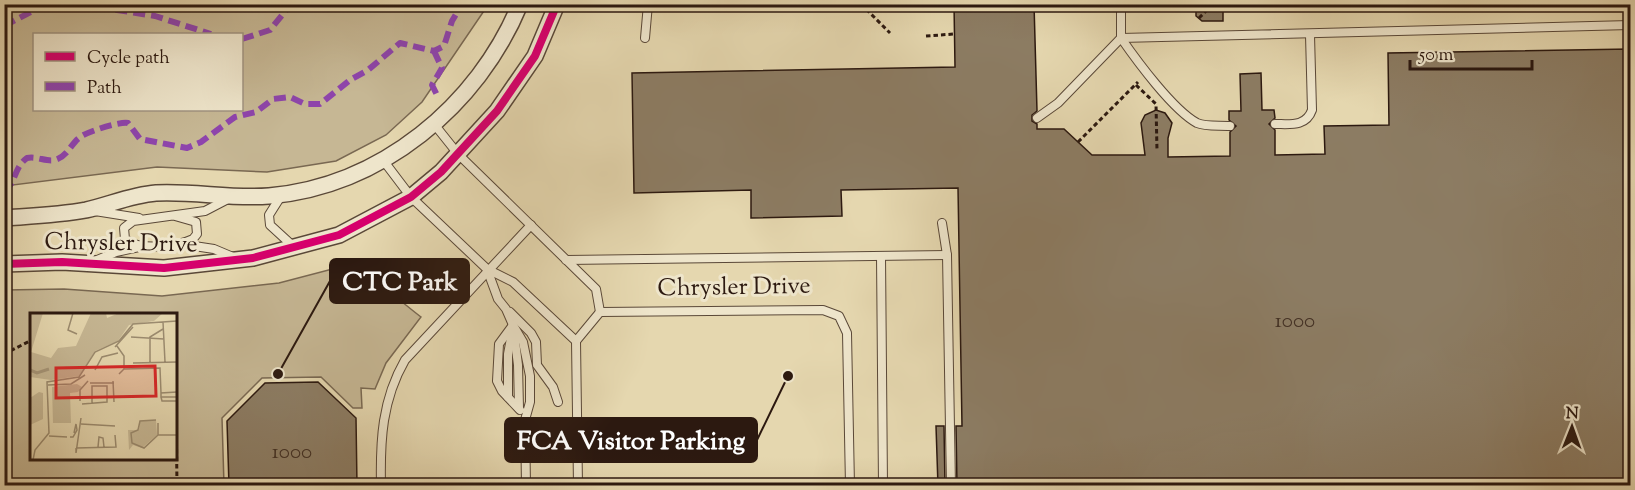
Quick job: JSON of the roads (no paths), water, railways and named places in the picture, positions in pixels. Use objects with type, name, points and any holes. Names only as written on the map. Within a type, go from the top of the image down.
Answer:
[{"type":"street","name":"Chrysler Drive","points":[[4,218],[88,210],[123,198],[156,193],[233,197],[282,195],[341,178],[383,160],[434,124],[457,104],[482,73],[507,34],[520,4]]},
{"type":"street","name":"Chrysler Drive","points":[[4,264],[90,264],[164,268],[241,260],[339,235],[411,197],[441,172],[458,154],[497,111],[535,56],[557,4]]},
{"type":"lane","points":[[645,38],[648,4]]},
{"type":"lane","points":[[1121,4],[1121,38],[1146,74],[1190,118],[1204,125],[1230,126]]},
{"type":"lane","points":[[1037,118],[1058,103],[1121,38],[1310,35],[1393,30],[1630,25]]},
{"type":"lane","points":[[1275,124],[1302,123],[1309,118],[1312,110],[1310,35]]},
{"type":"lane","points":[[434,124],[458,154],[596,289],[600,312],[576,340],[578,486]]},
{"type":"lane","points":[[383,160],[411,197],[487,269],[513,282],[576,340]]},
{"type":"lane","points":[[282,195],[271,211],[270,225],[294,248]]},
{"type":"lane","points":[[88,210],[113,216],[144,219],[205,211],[233,197]]},
{"type":"lane","points":[[90,264],[116,252],[192,239],[198,228],[191,219],[175,216]]},
{"type":"lane","points":[[144,219],[128,224],[123,233],[129,242],[145,246]]},
{"type":"lane","points":[[942,223],[947,255],[951,486]]},
{"type":"lane","points":[[381,486],[380,441],[389,393],[396,375],[405,360],[487,269],[531,225]]},
{"type":"lane","points":[[177,243],[214,249],[241,260]]},
{"type":"lane","points":[[566,260],[947,255]]},
{"type":"lane","points":[[880,256],[883,486]]},
{"type":"lane","points":[[487,269],[498,299],[531,333],[536,342],[537,365],[553,387],[558,402]]},
{"type":"lane","points":[[507,309],[513,326],[518,365],[519,408]]},
{"type":"lane","name":"Chrysler Drive","points":[[600,312],[824,310],[839,316],[847,333],[850,486]]},
{"type":"lane","points":[[513,326],[499,344],[497,381],[519,408],[525,420]]},
{"type":"lane","points":[[513,326],[523,342],[528,367],[530,402],[525,420],[526,486]]},
{"type":"place","name":"CTC Park","points":[[278,374]]},
{"type":"place","name":"FCA Visitor Parking","points":[[788,376]]}]
